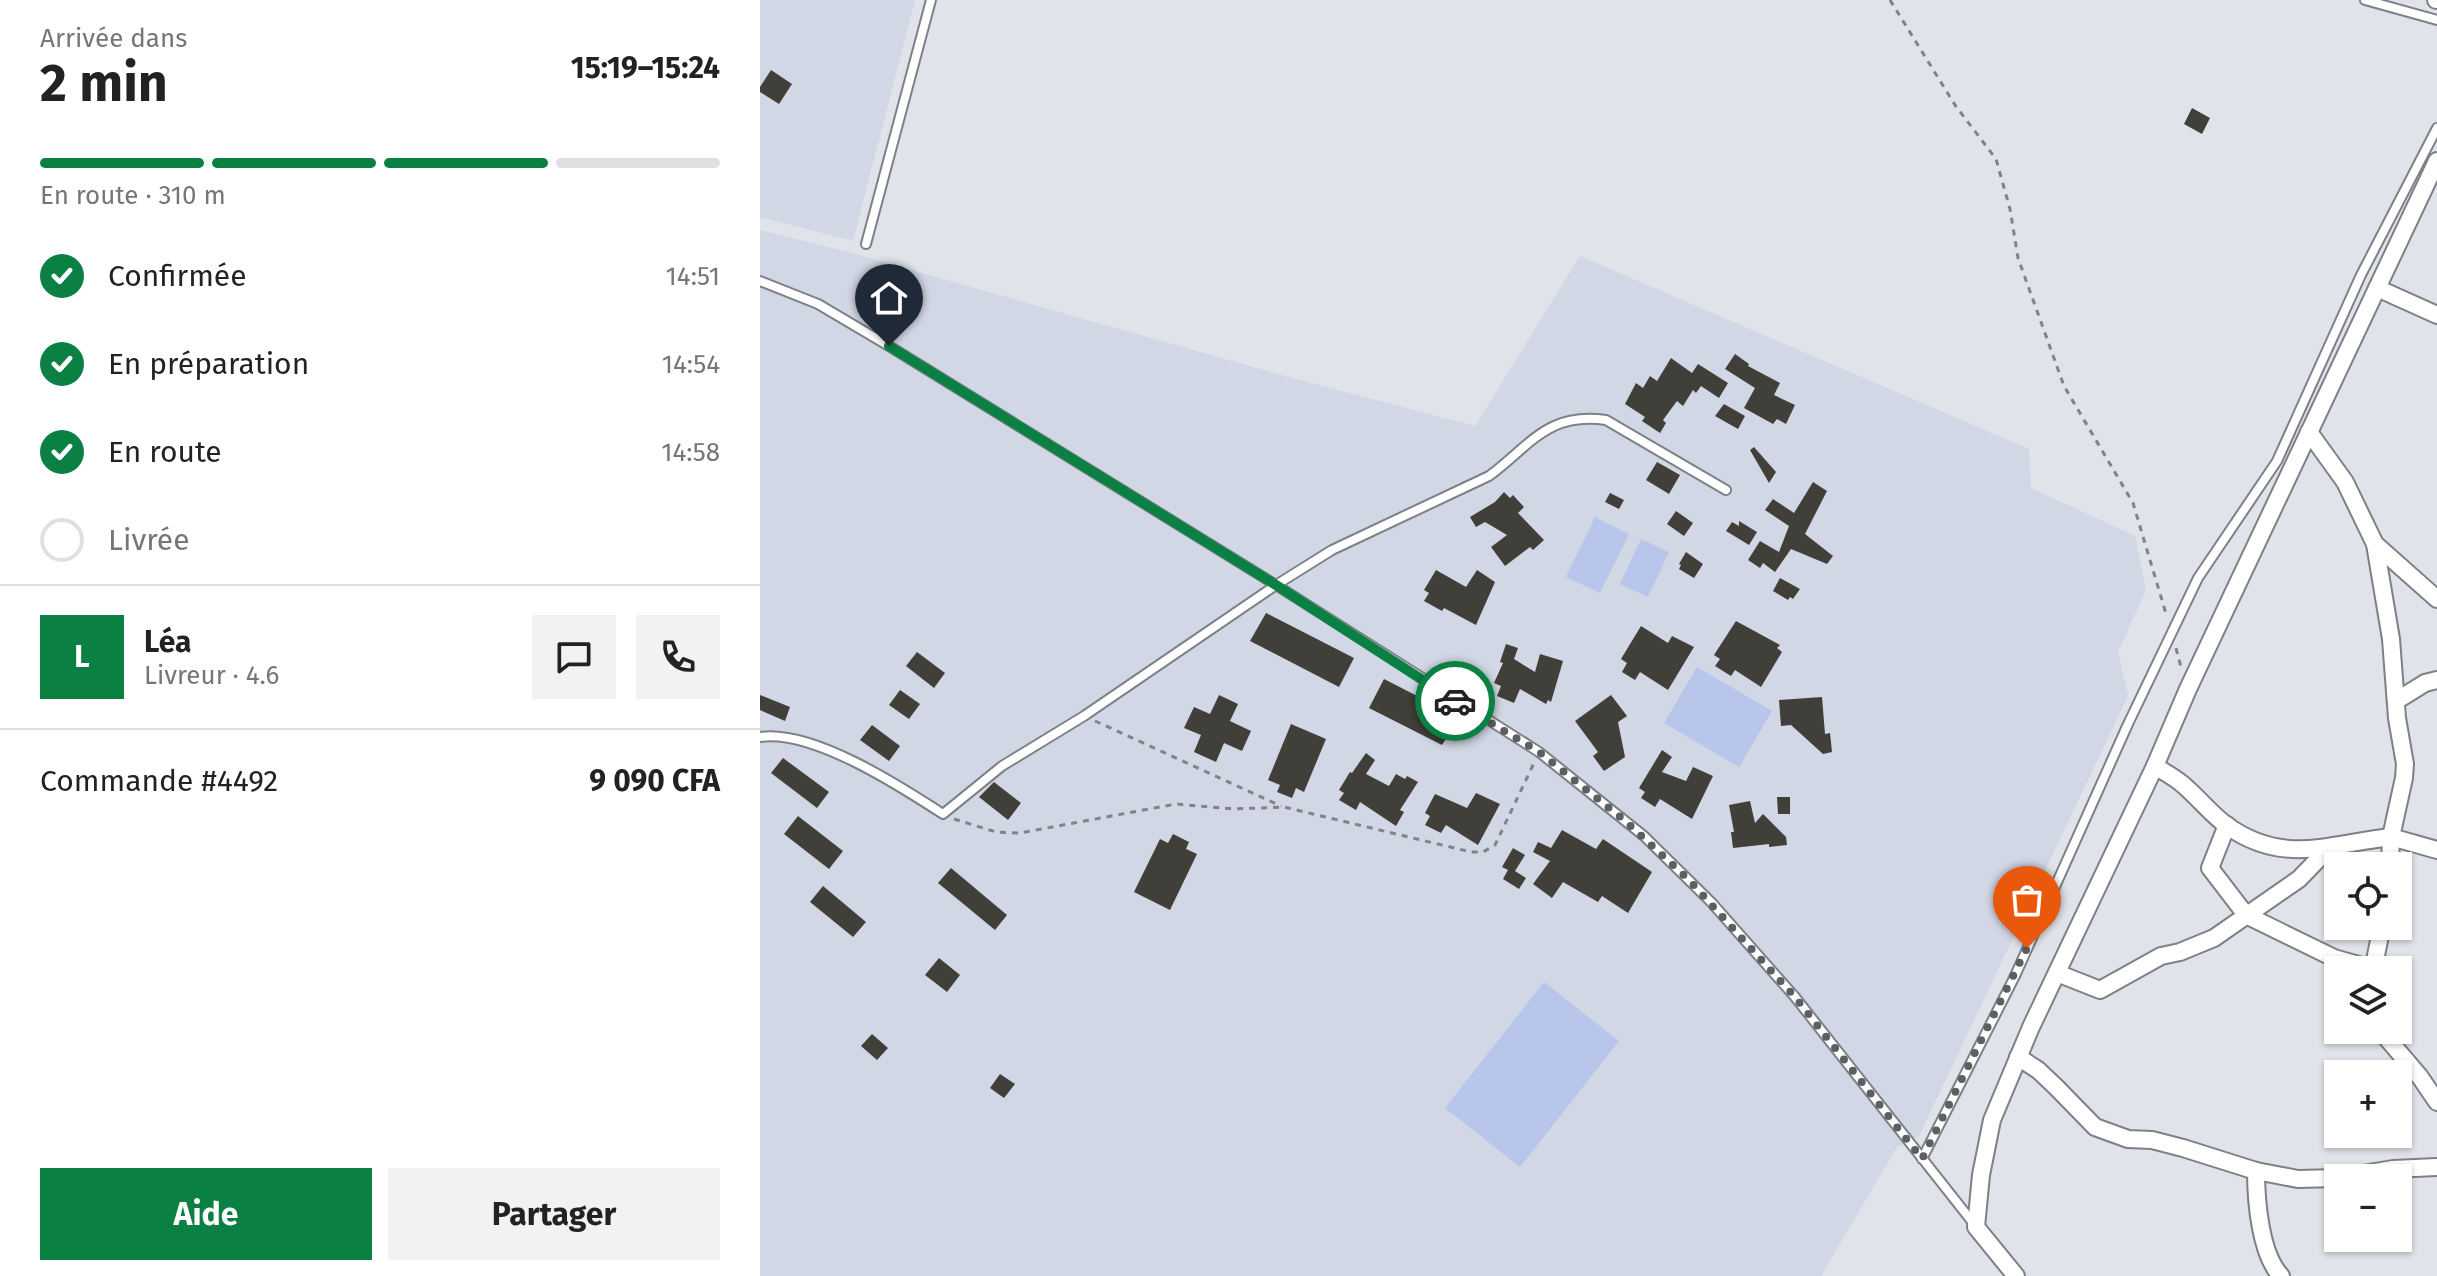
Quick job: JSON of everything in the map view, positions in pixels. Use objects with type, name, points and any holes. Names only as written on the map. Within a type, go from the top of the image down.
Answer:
[{"type":"street","points":[[2016,1276],[1976,1227],[1981,1175],[1992,1120],[2018,1057],[2188,689],[2437,161]]},
{"type":"street","points":[[2377,288],[2437,315]]},
{"type":"street","points":[[2309,432],[2345,482],[2375,544],[2391,639],[2404,778],[2390,852]]},
{"type":"street","points":[[2375,544],[2437,599]]},
{"type":"street","points":[[2396,701],[2425,683],[2437,680]]},
{"type":"street","points":[[2155,766],[2181,782],[2227,825],[2265,846],[2297,850],[2391,837],[2437,850]]},
{"type":"street","points":[[2227,825],[2210,868],[2246,915],[2330,956]]},
{"type":"street","points":[[2057,973],[2100,990],[2161,956],[2214,938],[2299,879],[2330,847]]},
{"type":"street","points":[[2392,1044],[2437,1101]]},
{"type":"street","points":[[2018,1057],[2038,1070],[2095,1127],[2112,1135],[2183,1148],[2256,1171],[2298,1179],[2324,1178]]},
{"type":"street","points":[[2412,1168],[2437,1167]]},
{"type":"street","points":[[2256,1171],[2256,1198],[2262,1233],[2275,1270],[2281,1276]]},
{"type":"lane","points":[[866,244],[931,0]]},
{"type":"lane","points":[[2365,0],[2437,20]]},
{"type":"lane","points":[[1922,1159],[2015,976],[2128,724],[2198,578],[2277,461],[2361,275],[2437,128]]},
{"type":"lane","points":[[760,281],[830,311],[1276,585],[1539,752],[1644,836],[1711,902],[1795,997],[1976,1227]]},
{"type":"lane","points":[[760,737],[789,737],[812,743],[910,793],[943,814],[1002,766],[1084,716],[1276,585],[1332,550],[1489,476],[1524,444],[1554,424],[1585,417],[1606,420],[1726,490]]},
{"type":"path","points":[[1890,0],[1904,18],[1955,105],[1996,159],[2010,209],[2018,258],[2064,386],[2133,503],[2167,618]]},
{"type":"path","points":[[2175,646],[2188,689]]},
{"type":"path","points":[[1084,716],[1284,807],[1471,852],[1483,852],[1495,845],[1539,752]]},
{"type":"path","points":[[943,814],[971,826],[996,832],[1020,833],[1176,804],[1233,809],[1284,807]]},
{"type":"shaded area","points":[[760,0],[915,0],[853,241],[760,217]]},
{"type":"shaded area","points":[[760,230],[1475,426],[1580,256],[2029,449],[2031,488],[2135,536],[2146,590],[2118,652],[2128,696],[1919,1136],[1897,1147],[1821,1276],[760,1276]]},
{"type":"shaded area","points":[[1595,517],[1629,534],[1600,593],[1566,577]]},
{"type":"shaded area","points":[[1641,539],[1669,552],[1648,597],[1620,584]]},
{"type":"shaded area","points":[[1697,667],[1772,711],[1739,767],[1664,723]]},
{"type":"shaded area","points":[[1544,982],[1619,1041],[1520,1167],[1445,1108]]},
{"type":"building","points":[[771,70],[792,84],[779,104],[760,92]]},
{"type":"building","points":[[2192,108],[2210,118],[2202,134],[2184,124]]},
{"type":"building","points":[[1735,354],[1748,366],[1780,383],[1774,395],[1795,405],[1786,424],[1777,419],[1773,424],[1744,408],[1755,388],[1725,369]]},
{"type":"building","points":[[1671,358],[1692,373],[1698,364],[1728,383],[1719,398],[1701,386],[1696,393],[1693,390],[1683,406],[1677,401],[1663,420],[1666,423],[1660,433],[1642,421],[1645,417],[1625,404],[1636,383],[1643,388],[1650,376],[1657,381]]},
{"type":"building","points":[[1724,404],[1745,416],[1738,429],[1715,416]]},
{"type":"building","points":[[1754,447],[1776,472],[1769,483],[1750,450]]},
{"type":"building","points":[[1657,462],[1680,475],[1669,494],[1646,480]]},
{"type":"building","points":[[1813,482],[1827,491],[1805,534],[1833,556],[1827,564],[1791,549],[1775,572],[1763,563],[1760,568],[1748,560],[1760,541],[1779,552],[1789,526],[1765,510],[1773,499],[1794,513]]},
{"type":"building","points":[[1504,492],[1510,498],[1513,495],[1524,507],[1518,513],[1544,540],[1505,566],[1491,547],[1507,535],[1485,522],[1476,527],[1470,517],[1495,502]]},
{"type":"building","points":[[1610,493],[1624,500],[1619,509],[1605,502]]},
{"type":"building","points":[[1676,511],[1693,523],[1684,536],[1667,524]]},
{"type":"building","points":[[1739,521],[1757,532],[1749,545],[1726,531],[1732,522],[1739,526]]},
{"type":"building","points":[[1686,552],[1703,564],[1694,578],[1679,569]]},
{"type":"building","points":[[1436,570],[1466,587],[1477,570],[1495,582],[1476,625],[1424,601],[1429,593],[1424,590]]},
{"type":"building","points":[[1780,578],[1800,589],[1793,599],[1790,597],[1788,600],[1773,591]]},
{"type":"building","points":[[1266,613],[1354,658],[1339,687],[1250,641]]},
{"type":"building","points":[[1736,621],[1780,645],[1777,648],[1782,652],[1761,687],[1735,670],[1731,676],[1715,666],[1720,659],[1714,655]]},
{"type":"building","points":[[1641,626],[1668,643],[1672,636],[1694,647],[1668,690],[1640,672],[1635,680],[1622,672],[1627,663],[1621,659]]},
{"type":"building","points":[[1506,644],[1518,648],[1514,659],[1535,672],[1540,654],[1563,661],[1551,702],[1548,700],[1546,704],[1520,689],[1514,703],[1497,696],[1501,686],[1494,683],[1503,663],[1500,662]]},
{"type":"building","points":[[917,652],[945,673],[934,688],[906,666]]},
{"type":"building","points":[[1384,679],[1472,724],[1464,739],[1451,731],[1442,745],[1369,708]]},
{"type":"building","points":[[900,690],[920,704],[909,719],[889,705]]},
{"type":"building","points":[[760,695],[790,707],[785,721],[760,710]]},
{"type":"building","points":[[1219,695],[1238,704],[1230,721],[1251,731],[1242,751],[1224,743],[1216,762],[1194,752],[1201,735],[1184,728],[1194,707],[1210,714]]},
{"type":"building","points":[[1611,695],[1627,716],[1618,722],[1625,757],[1604,771],[1593,756],[1598,752],[1575,721]]},
{"type":"building","points":[[1822,697],[1825,734],[1830,733],[1832,752],[1823,754],[1791,725],[1781,726],[1779,700]]},
{"type":"building","points":[[1291,724],[1326,739],[1304,792],[1296,788],[1292,798],[1277,792],[1280,785],[1268,780]]},
{"type":"building","points":[[872,725],[900,746],[889,761],[860,740]]},
{"type":"building","points":[[1662,750],[1672,757],[1662,772],[1686,781],[1693,767],[1713,776],[1692,819],[1660,799],[1655,807],[1641,798],[1645,792],[1639,788]]},
{"type":"building","points":[[1366,753],[1375,760],[1366,774],[1389,786],[1396,774],[1418,782],[1400,810],[1404,812],[1396,826],[1360,802],[1356,810],[1339,800],[1344,793],[1339,790]]},
{"type":"building","points":[[783,758],[829,792],[817,808],[771,773]]},
{"type":"building","points":[[994,782],[1021,803],[1008,820],[979,797]]},
{"type":"building","points":[[1476,793],[1500,804],[1478,845],[1446,825],[1441,833],[1425,825],[1430,816],[1425,813],[1435,794],[1467,808]]},
{"type":"building","points":[[1777,797],[1790,797],[1790,814],[1778,814]]},
{"type":"building","points":[[1750,801],[1755,823],[1763,814],[1786,837],[1787,845],[1733,848],[1731,832],[1734,832],[1729,805]]},
{"type":"building","points":[[798,816],[843,851],[829,869],[784,834]]},
{"type":"building","points":[[1562,830],[1596,849],[1603,839],[1652,872],[1628,913],[1602,896],[1598,902],[1563,882],[1552,898],[1533,884],[1550,861],[1533,852],[1538,842],[1551,848]]},
{"type":"building","points":[[1173,834],[1189,842],[1186,849],[1197,854],[1170,910],[1134,892],[1160,839],[1168,843]]},
{"type":"building","points":[[1513,848],[1525,855],[1515,871],[1526,878],[1519,889],[1503,879],[1508,870],[1502,867]]},
{"type":"building","points":[[951,868],[1007,915],[995,930],[938,883]]},
{"type":"building","points":[[823,886],[866,922],[853,937],[810,902]]},
{"type":"building","points":[[939,958],[960,975],[947,992],[925,975]]},
{"type":"building","points":[[872,1034],[888,1048],[877,1060],[861,1046]]},
{"type":"building","points":[[1000,1074],[1015,1084],[1004,1098],[990,1088]]},
{"type":"way so far","points":[[1455,701],[1539,752],[1644,836],[1689,880],[1795,997],[1922,1159],[2027,948]]},
{"type":"route","points":[[889,346],[1276,585],[1455,701]]}]
